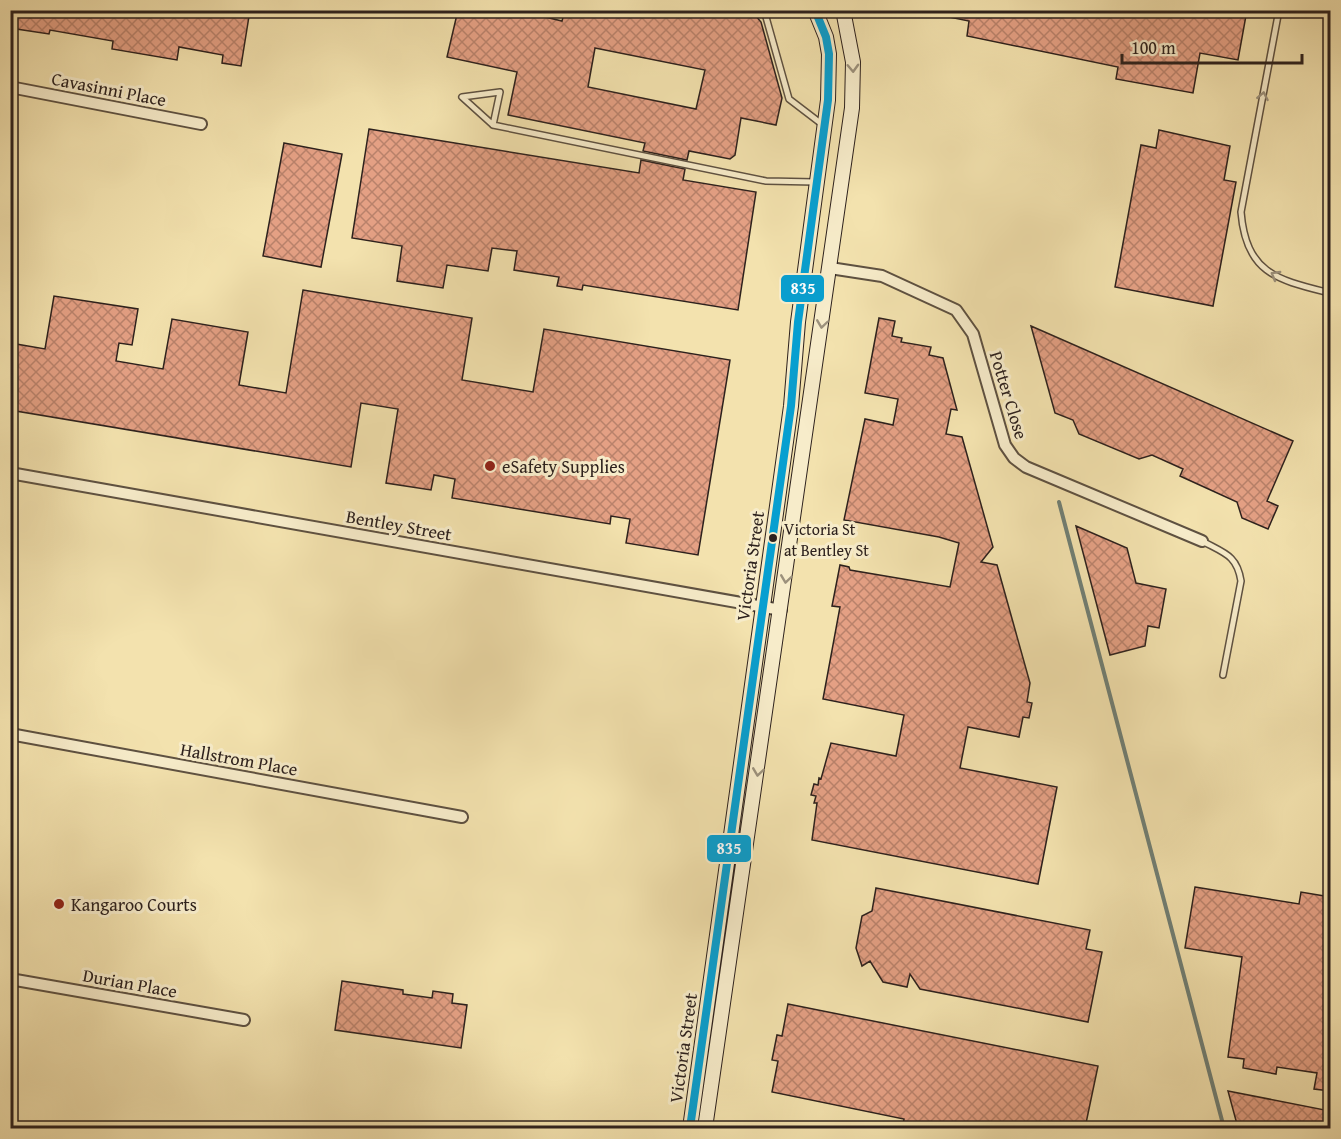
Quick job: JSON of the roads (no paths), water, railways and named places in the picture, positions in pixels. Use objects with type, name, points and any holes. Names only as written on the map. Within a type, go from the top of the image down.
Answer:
[{"type":"main road","name":"Victoria Street","points":[[690,1128],[791,406],[798,322],[829,92],[826,37],[815,10]]},
{"type":"main road","name":"Victoria Street","points":[[705,1128],[852,108],[853,62],[843,10]]},
{"type":"street","name":"Cavasinni Place","points":[[10,87],[201,124]]},
{"type":"street","name":"Potter Close","points":[[830,268],[882,276],[956,310],[973,334],[1005,445],[1014,458],[1026,467],[1202,541]]},
{"type":"street","name":"Bentley Street","points":[[10,473],[781,610]]},
{"type":"street","name":"Hallstrom Place","points":[[10,735],[462,817]]},
{"type":"street","name":"Durian Place","points":[[10,979],[244,1020]]},
{"type":"lane","points":[[764,10],[789,99],[825,126]]},
{"type":"lane","points":[[1279,10],[1241,212],[1242,230],[1247,246],[1256,262],[1271,274],[1286,282],[1330,293]]},
{"type":"lane","points":[[493,125],[500,92],[462,97],[493,125],[766,181],[817,183]]},
{"type":"lane","points":[[1202,541],[1230,556],[1239,566],[1241,581],[1223,675]]},
{"type":"waterway","points":[[1059,502],[1224,1128]]},
{"type":"place","name":"eSafety Supplies","points":[[490,466]]},
{"type":"place","name":"Victoria St at Bentley St","points":[[773,538]]},
{"type":"place","name":"Kangaroo Courts","points":[[59,904]]}]
